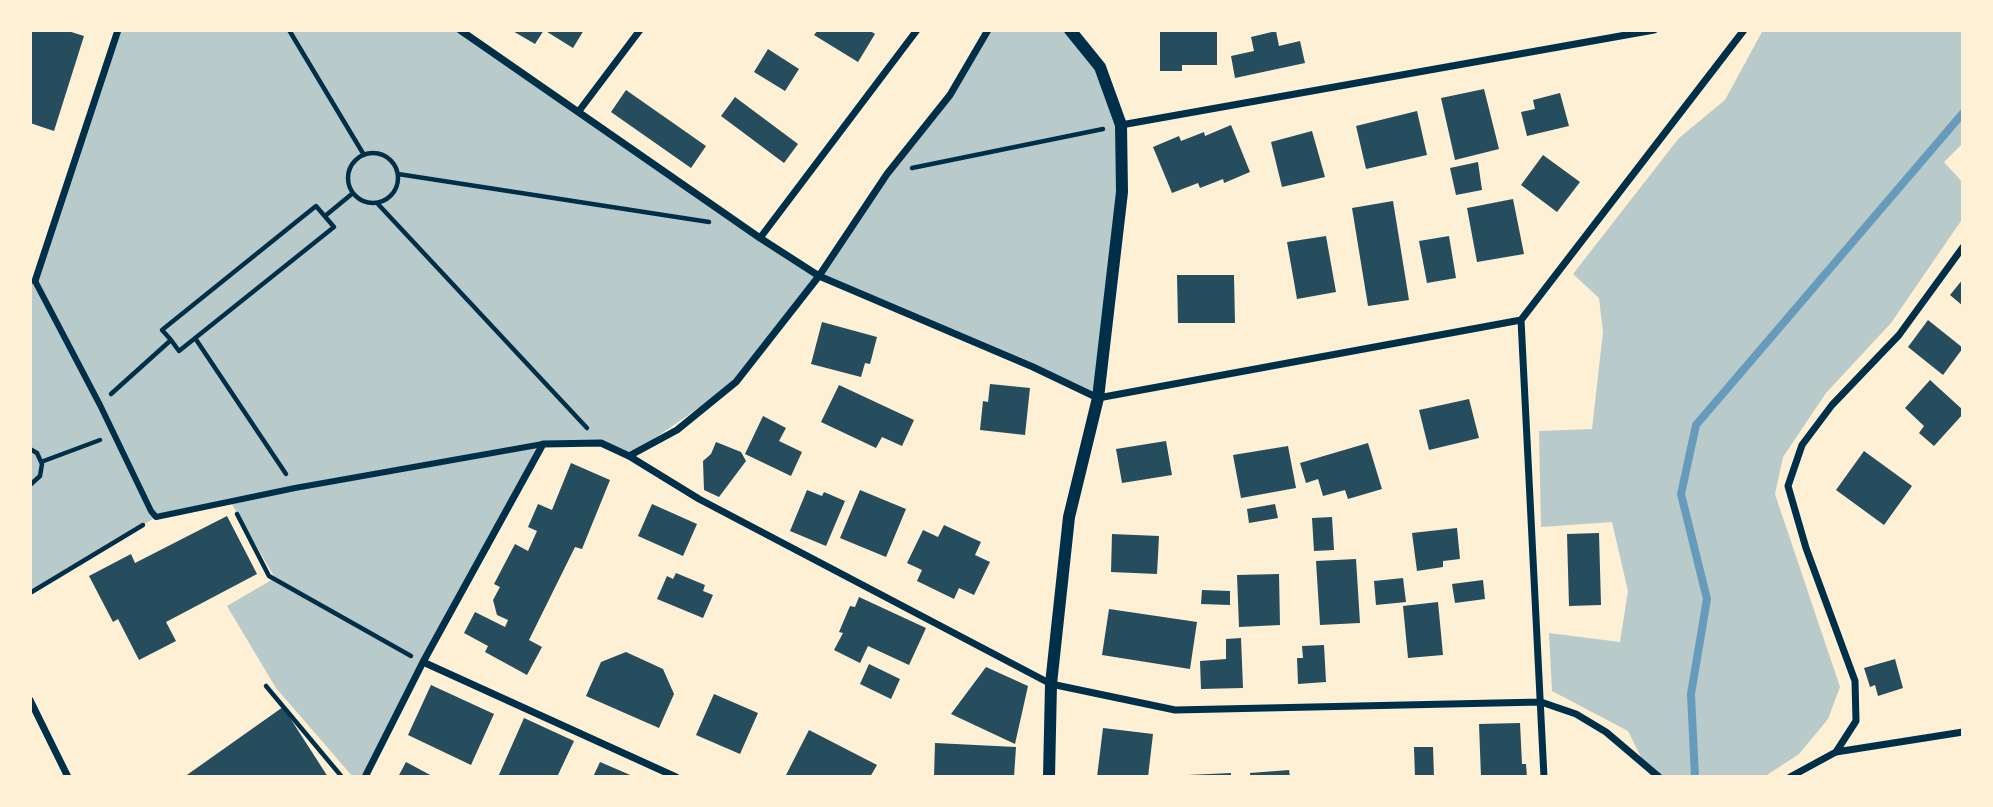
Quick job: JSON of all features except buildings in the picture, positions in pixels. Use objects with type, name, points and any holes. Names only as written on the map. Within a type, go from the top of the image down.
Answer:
[{"type":"street","points":[[32,282],[118,30]]},
{"type":"street","points":[[460,30],[472,33],[579,111],[818,276],[1033,367],[1098,398],[1521,320]]},
{"type":"street","points":[[579,111],[640,30]]},
{"type":"street","points":[[760,238],[917,30]]},
{"type":"street","points":[[629,456],[677,430],[736,382],[818,276],[887,174],[950,95],[988,30]]},
{"type":"street","points":[[1049,777],[1051,684],[1069,517],[1098,398],[1122,192],[1121,125],[1100,68],[1070,30]]},
{"type":"street","points":[[1121,125],[1654,30]]},
{"type":"street","points":[[1544,777],[1521,320],[1744,30]]},
{"type":"street","points":[[1836,752],[1856,721],[1855,681],[1806,548],[1788,486],[1802,445],[1832,405],[1899,335],[1963,247]]},
{"type":"street","points":[[30,271],[32,282],[100,405],[156,517],[295,488],[543,444],[601,443],[629,456],[699,499],[1051,684],[1175,710],[1541,702],[1576,714],[1606,732],[1659,777]]},
{"type":"street","points":[[365,777],[423,663],[543,444]]},
{"type":"street","points":[[423,663],[676,777]]},
{"type":"street","points":[[30,700],[68,777]]},
{"type":"street","points":[[1790,777],[1836,752],[1963,732]]},
{"type":"path","points":[[289,30],[364,155]]},
{"type":"path","points":[[887,174],[1121,125]]},
{"type":"path","points":[[377,204],[396,190],[398,174],[392,161],[386,156],[364,155],[352,164],[349,171],[348,179],[353,193],[364,202],[377,204],[601,443]]},
{"type":"path","points":[[398,174],[715,223]]},
{"type":"path","points":[[325,216],[353,193]]},
{"type":"path","points":[[316,206],[334,226],[195,338],[179,351],[162,330],[316,206]]},
{"type":"path","points":[[195,338],[295,488]]},
{"type":"path","points":[[100,405],[171,340]]},
{"type":"path","points":[[41,462],[115,435]]},
{"type":"path","points":[[30,449],[37,453],[41,462],[40,476],[30,485]]},
{"type":"path","points":[[230,501],[270,576],[423,663]]},
{"type":"path","points":[[30,593],[156,517]]},
{"type":"path","points":[[266,686],[342,777]]},
{"type":"shaded area","points":[[118,30],[460,30],[818,276],[736,382],[629,456],[601,443],[543,444],[365,777],[353,777],[276,688],[227,606],[275,578],[230,501],[156,517],[30,593],[30,283],[35,281]]},
{"type":"shaded area","points":[[988,30],[1070,30],[1100,67],[1121,125],[1122,192],[1098,398],[818,276],[887,174],[950,95]]},
{"type":"shaded area","points":[[1763,30],[1963,30],[1963,143],[1944,162],[1963,183],[1963,218],[1891,323],[1826,393],[1783,457],[1775,494],[1840,687],[1828,719],[1799,754],[1764,777],[1651,777],[1628,731],[1552,691],[1549,633],[1620,642],[1628,591],[1612,522],[1541,527],[1539,431],[1592,429],[1603,332],[1599,298],[1573,274],[1679,138],[1725,100]]},
{"type":"waterway","points":[[1695,777],[1691,694],[1707,599],[1681,494],[1696,425],[1963,113]]}]
